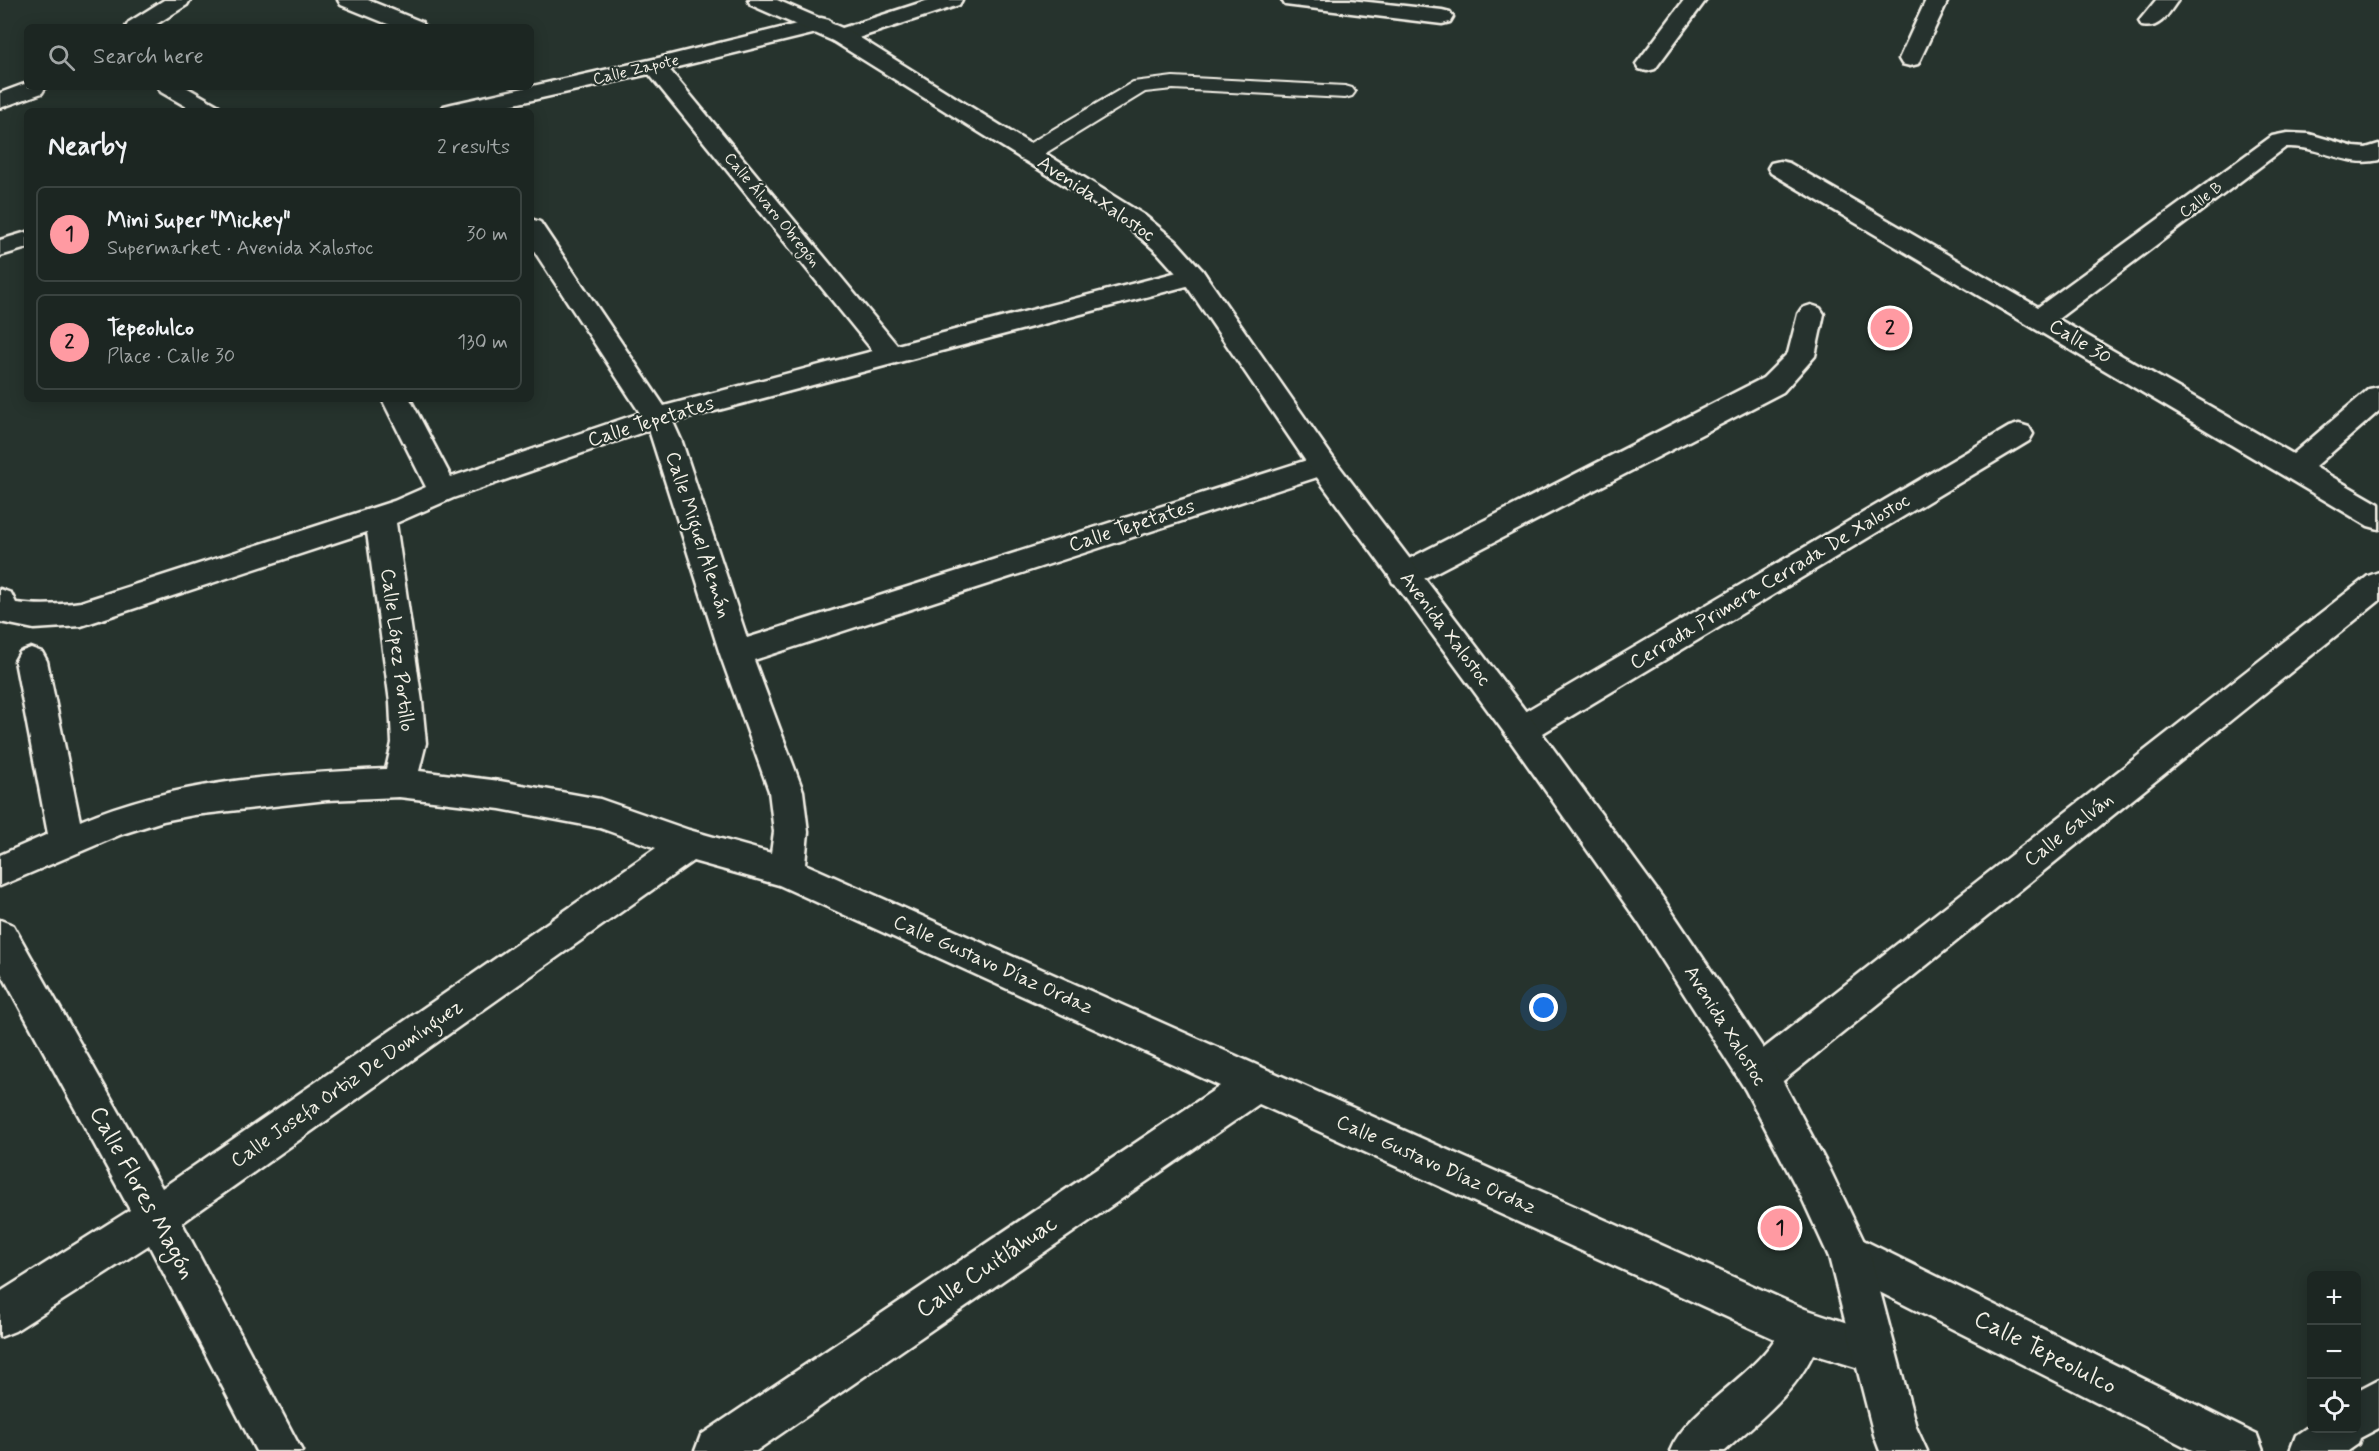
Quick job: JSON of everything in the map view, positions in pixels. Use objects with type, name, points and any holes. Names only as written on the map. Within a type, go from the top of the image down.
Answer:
[{"type":"street","points":[[142,24],[179,0]]},
{"type":"street","points":[[349,0],[407,24]]},
{"type":"street","name":"Avenida Xalostoc","points":[[759,0],[831,30],[1135,220],[1167,247],[1193,276],[1323,465],[1521,730],[1651,911],[1758,1077],[1816,1184],[1849,1254],[1896,1434],[1905,1451]]},
{"type":"street","name":"Calle Zapote","points":[[466,108],[831,30],[951,0]]},
{"type":"street","points":[[1293,0],[1442,17]]},
{"type":"street","points":[[1647,64],[1695,0]]},
{"type":"street","points":[[1910,59],[1937,0]]},
{"type":"street","points":[[2150,21],[2167,0]]},
{"type":"street","name":"Calle Álvaro Obregón","points":[[654,66],[890,354]]},
{"type":"street","points":[[534,77],[558,87]]},
{"type":"street","points":[[0,101],[29,90]]},
{"type":"street","points":[[174,90],[206,108]]},
{"type":"street","name":"Calle B","points":[[2040,319],[2280,141],[2293,139],[2309,141],[2363,156],[2373,155],[2379,151]]},
{"type":"street","name":"Calle 30","points":[[1780,168],[2379,518]]},
{"type":"street","name":"Calle Miguel Alemán","points":[[534,232],[657,417],[668,442],[736,654],[786,791],[791,831],[786,872]]},
{"type":"street","points":[[0,248],[24,241]]},
{"type":"street","name":"Calle Tepetates","points":[[2,608],[26,618],[52,619],[81,614],[381,517],[443,491],[657,417],[1193,276]]},
{"type":"street","points":[[1404,575],[1773,385],[1801,357],[1811,314]]},
{"type":"street","points":[[2294,469],[2379,396]]},
{"type":"street","points":[[398,402],[443,491]]},
{"type":"street","name":"Cerrada Primera Cerrada De Xalostoc","points":[[1521,730],[2019,434]]},
{"type":"street","name":"Calle Tepetates","points":[[736,654],[1323,465]]},
{"type":"street","name":"Calle López Portillo","points":[[381,517],[406,702],[409,743],[399,783]]},
{"type":"street","name":"Calle Galván","points":[[1758,1077],[2379,585]]},
{"type":"street","points":[[31,661],[67,842]]},
{"type":"street","name":"Calle Gustavo Díaz Ordaz","points":[[0,871],[114,822],[163,807],[194,801],[327,786],[399,783],[500,795],[600,814],[689,845],[786,872],[1802,1329],[1875,1352]]},
{"type":"street","name":"Calle Josefa Ortiz De Domínguez","points":[[0,1316],[156,1217],[689,845]]},
{"type":"street","name":"Calle Flores Magón","points":[[0,936],[156,1217],[280,1451]]},
{"type":"street","name":"Calle Cuitláhuac","points":[[717,1451],[1256,1084]]},
{"type":"street","name":"Calle Tepeolulco","points":[[1849,1254],[2241,1451]]},
{"type":"street","points":[[1692,1451],[1766,1383],[1789,1356],[1802,1329]]},
{"type":"street","points":[[2361,1414],[2379,1401]]},
{"type":"street","points":[[2312,1451],[2335,1433]]},
{"type":"lane","points":[[1028,154],[1140,86],[1173,83],[1345,92]]},
{"type":"place","name":"Tepeolulco","points":[[1890,328]]},
{"type":"place","name":"Mini super \"Mickey\"","points":[[1780,1228]]}]
